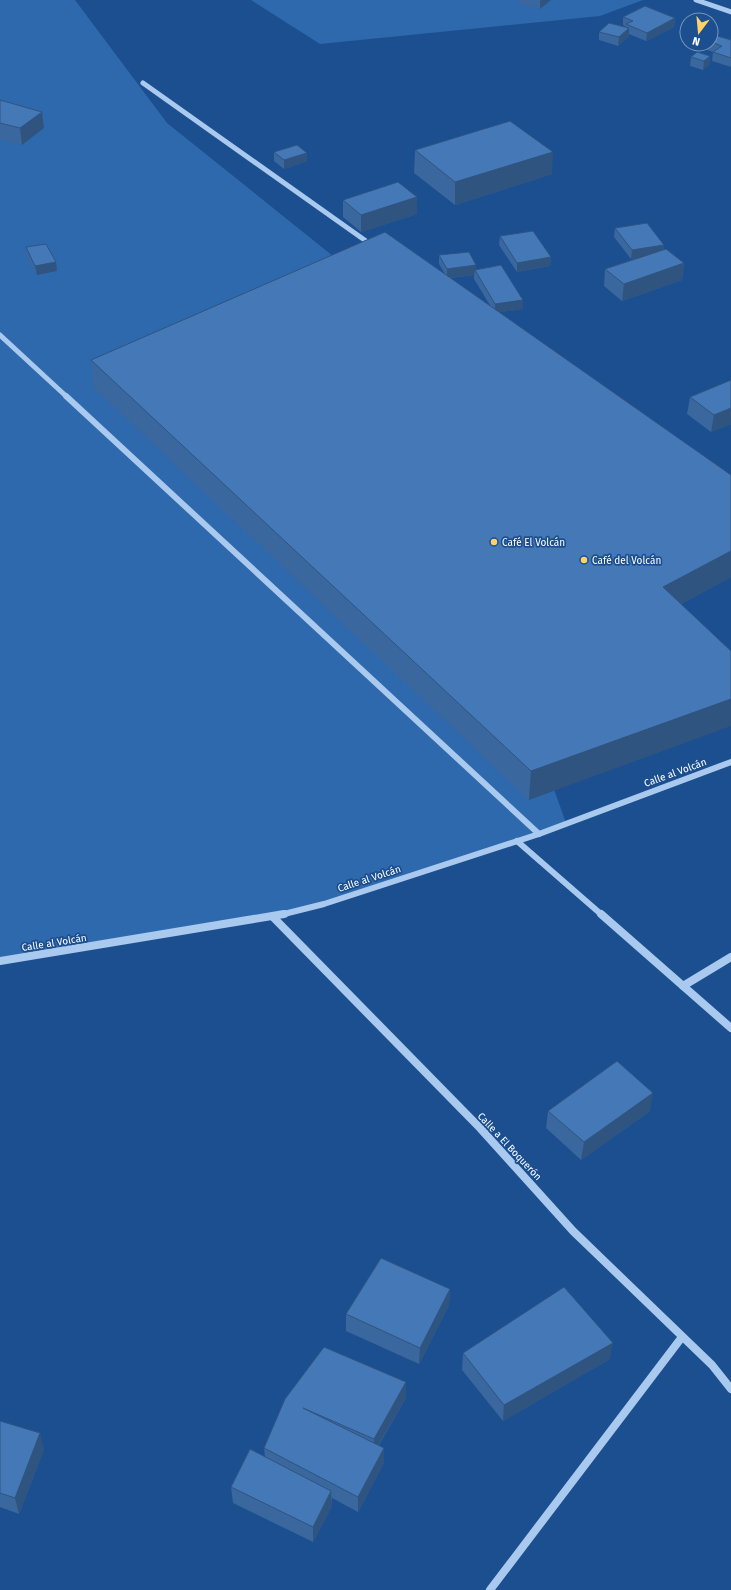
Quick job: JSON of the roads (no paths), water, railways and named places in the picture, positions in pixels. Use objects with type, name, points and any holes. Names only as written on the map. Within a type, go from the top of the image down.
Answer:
[{"type":"street","points":[[696,0],[731,12]]},
{"type":"street","points":[[143,83],[376,248]]},
{"type":"street","points":[[0,335],[539,834]]},
{"type":"street","name":"Calle al Volcán","points":[[0,961],[273,917],[324,904],[539,834],[731,762]]},
{"type":"street","points":[[517,841],[731,1028]]},
{"type":"street","name":"Calle a El Boquerón","points":[[273,917],[480,1128],[573,1231],[712,1365],[731,1389]]},
{"type":"street","points":[[683,986],[731,957]]},
{"type":"street","points":[[490,1590],[682,1337]]},
{"type":"place","name":"Café El Volcán","points":[[494,542]]},
{"type":"place","name":"Café del Volcán","points":[[584,560]]}]
